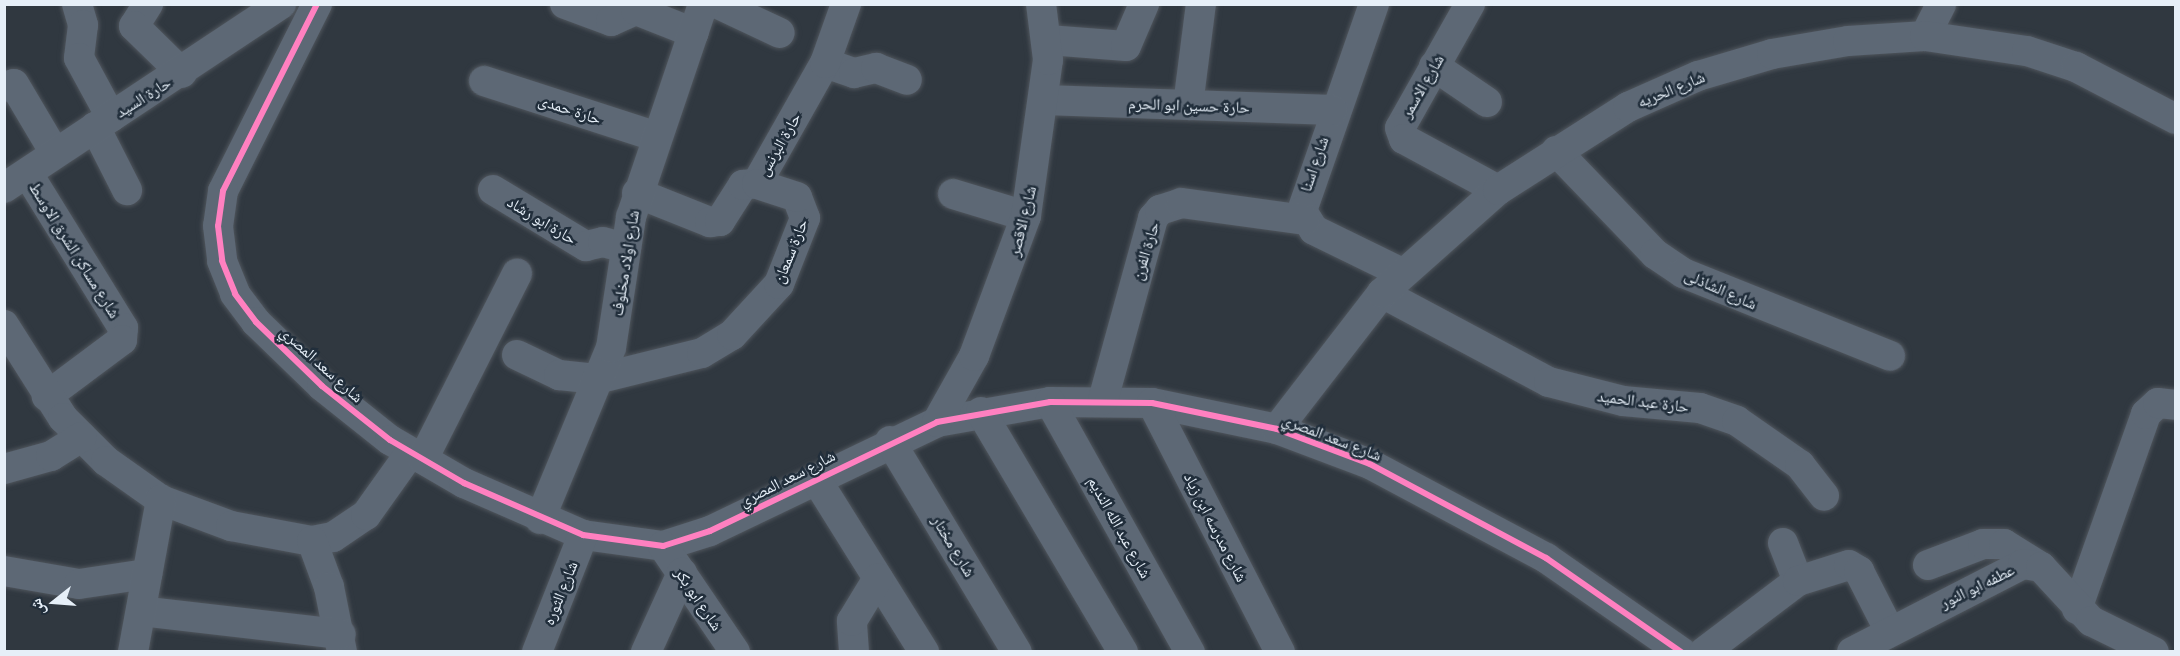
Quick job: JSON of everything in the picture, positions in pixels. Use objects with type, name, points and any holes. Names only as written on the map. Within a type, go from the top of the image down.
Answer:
[{"type":"street","points":[[77,4],[83,26],[79,58],[127,190]]},
{"type":"street","points":[[148,4],[134,26],[182,73]]},
{"type":"street","name":"حارة السيد","points":[[16,181],[55,153],[182,73],[281,4]]},
{"type":"street","name":"شارع سعد المصري","points":[[316,4],[224,191],[218,226],[222,261],[235,294],[256,322],[322,386],[417,456],[540,519],[583,535],[663,546],[710,531],[890,441],[936,422],[981,412],[1050,402],[1103,400],[1152,403],[1277,429],[1370,464],[1460,508],[1546,558],[1681,651]]},
{"type":"street","points":[[565,4],[611,21],[632,9],[693,33]]},
{"type":"street","name":"شارع اولاد مخلوف","points":[[540,519],[597,379],[617,321],[626,248],[638,193],[703,4]]},
{"type":"street","points":[[718,4],[780,33]]},
{"type":"street","name":"حارة البرنس","points":[[638,193],[715,223],[743,185],[757,184],[825,63],[846,4]]},
{"type":"street","name":"شارع الاقصر","points":[[936,422],[987,327],[1026,216],[1045,100],[1048,40],[1041,4]]},
{"type":"street","points":[[1048,40],[1126,46],[1144,4]]},
{"type":"street","points":[[1188,105],[1201,4]]},
{"type":"street","name":"شارع اسنا","points":[[1305,220],[1301,202],[1333,110],[1374,4]]},
{"type":"street","name":"شارع الاسمر","points":[[1470,4],[1402,121],[1401,134],[1498,190]]},
{"type":"street","points":[[1925,36],[1941,4]]},
{"type":"street","name":"شارع الحريه","points":[[1277,429],[1344,336],[1392,283],[1498,190],[1628,106],[1698,76],[1838,42],[1925,36],[2017,49],[2076,67],[2175,119]]},
{"type":"street","points":[[825,63],[854,73],[876,68],[907,80]]},
{"type":"street","points":[[1434,66],[1487,102]]},
{"type":"street","name":"حارة حمدى","points":[[484,81],[657,137]]},
{"type":"street","points":[[4,87],[14,84],[55,153]]},
{"type":"street","name":"حارة حسين ابو الحرم","points":[[1045,100],[1333,110]]},
{"type":"street","name":"شارع الشاذلى","points":[[1556,151],[1655,254],[1683,273],[1890,356]]},
{"type":"street","name":"شارع مساكن الشرق الاوسط","points":[[16,181],[123,328],[122,340],[47,396]]},
{"type":"street","name":"حارة سمعان","points":[[597,379],[702,353],[758,312],[779,284],[806,210],[797,197],[757,184]]},
{"type":"street","name":"حارة ابو رشاد","points":[[493,190],[586,246],[603,242],[626,248]]},
{"type":"street","points":[[953,195],[1026,216]]},
{"type":"street","name":"حارة الفرن","points":[[1103,400],[1153,218],[1160,210],[1181,203],[1305,220]]},
{"type":"street","points":[[1305,220],[1314,230],[1392,283]]},
{"type":"street","points":[[4,325],[47,396],[81,437],[161,500],[231,526],[312,541],[351,528],[417,456],[517,274]]},
{"type":"street","name":"حارة عبد الحميد","points":[[1392,283],[1549,382],[1623,401],[1700,408],[1737,421],[1793,459],[1824,496]]},
{"type":"street","points":[[517,355],[559,375],[597,379]]},
{"type":"street","name":"شارع عبد الله النديم","points":[[1050,402],[1190,651]]},
{"type":"street","name":"شارع مدرسه ابن زياد","points":[[1152,403],[1280,651]]},
{"type":"street","points":[[2078,609],[2146,414],[2158,403],[2175,405]]},
{"type":"street","points":[[981,412],[1123,651]]},
{"type":"street","points":[[4,469],[51,456],[81,437]]},
{"type":"street","name":"شارع مختار","points":[[890,441],[1017,651]]},
{"type":"street","points":[[816,479],[924,651]]},
{"type":"street","points":[[133,651],[161,500]]},
{"type":"street","name":"شارع الثوره","points":[[537,651],[583,535]]},
{"type":"street","points":[[141,611],[342,643],[312,541]]},
{"type":"street","points":[[1783,543],[1798,581]]},
{"type":"street","points":[[1928,565],[1983,544],[2004,544],[2041,567],[2078,609],[2106,631],[2154,651]]},
{"type":"street","name":"شارع ابو بكر","points":[[663,546],[735,651]]},
{"type":"street","name":"عطفه ابو النور","points":[[1852,651],[1889,630],[2023,564],[2041,567]]},
{"type":"street","points":[[1704,651],[1798,581],[1855,567],[1889,630]]},
{"type":"street","points":[[4,571],[79,584],[147,574]]},
{"type":"street","points":[[646,651],[682,573]]},
{"type":"street","points":[[854,651],[852,621],[878,578]]},
{"type":"cycle path","points":[[317,4],[223,191],[218,226],[222,261],[235,294],[256,322],[322,386],[390,440],[464,483],[583,535],[663,546],[710,531],[937,422],[1050,402],[1152,403],[1277,429],[1370,464],[1546,558],[1681,652]]}]
